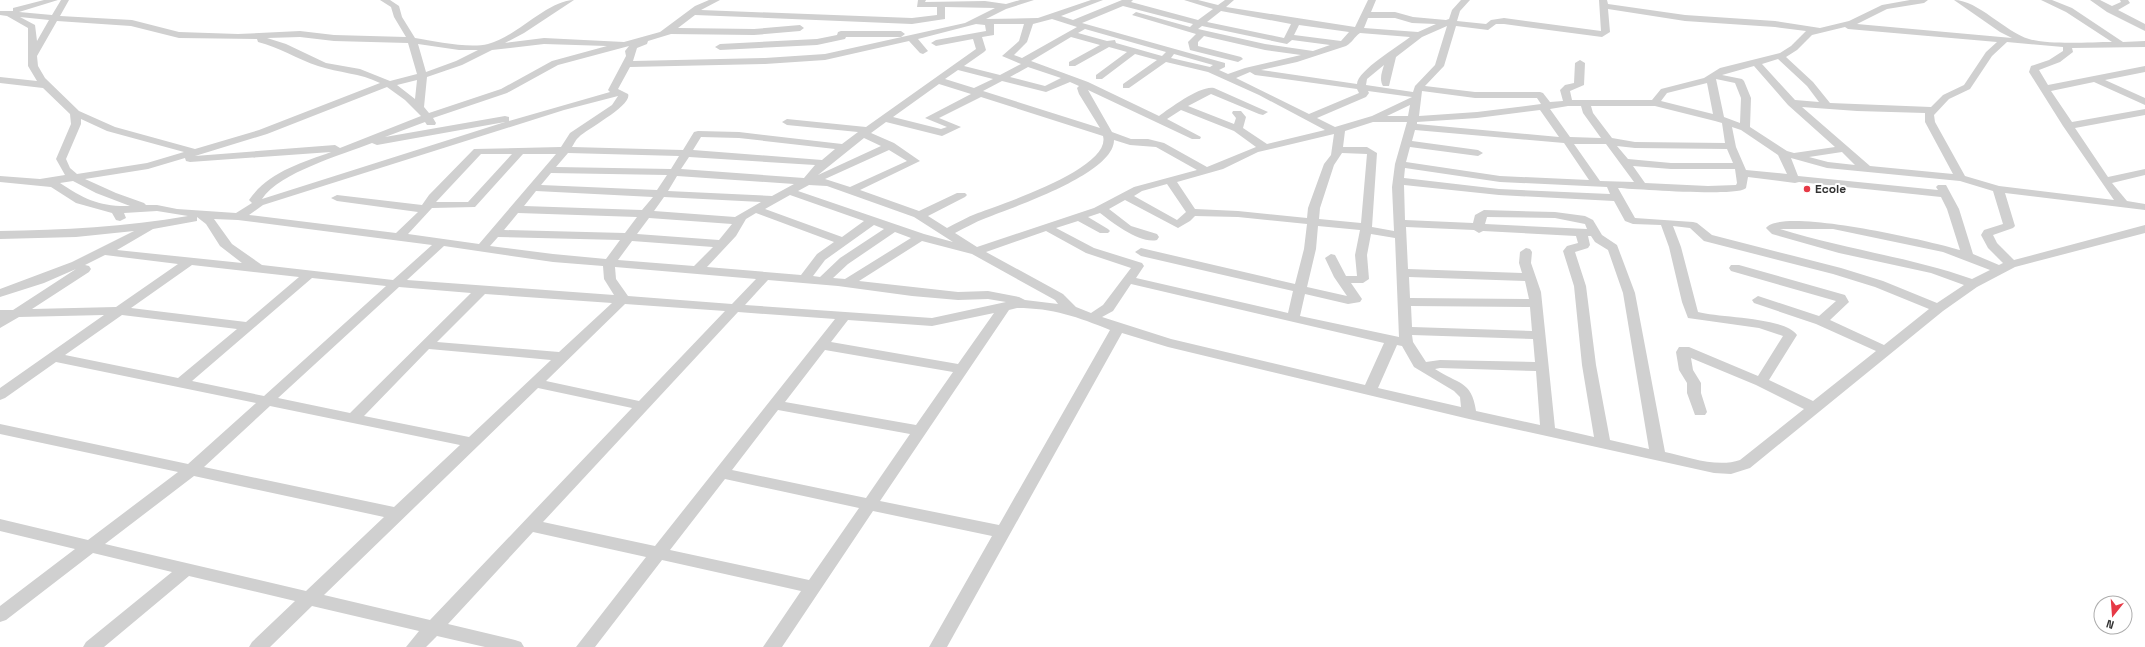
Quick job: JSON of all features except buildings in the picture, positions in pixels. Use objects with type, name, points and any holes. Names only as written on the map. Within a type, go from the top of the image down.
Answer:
[{"type":"street","points":[[1,12],[54,0]]},
{"type":"street","points":[[33,57],[65,0]]},
{"type":"street","points":[[384,0],[395,6],[398,17],[412,40],[422,75],[419,107]]},
{"type":"street","points":[[148,166],[263,132],[389,84],[459,63],[493,47],[570,0]]},
{"type":"street","points":[[482,248],[564,151],[574,135],[616,108],[625,96],[613,90],[627,64],[630,51],[634,46],[669,31],[698,6],[716,0]]},
{"type":"street","points":[[922,0],[920,5],[941,6],[953,3],[1005,6]]},
{"type":"street","points":[[976,22],[1005,6],[1030,0]]},
{"type":"street","points":[[627,64],[796,60],[848,53],[976,22],[1029,22],[1054,17],[1098,0]]},
{"type":"street","points":[[1188,0],[1239,13],[1296,22],[1386,34],[1419,35]]},
{"type":"street","points":[[1230,0],[1222,8],[1216,9],[1195,26],[1192,31],[1265,47],[1315,54]]},
{"type":"street","points":[[1227,78],[1248,70],[1315,54],[1343,44],[1348,41],[1350,35],[1358,31],[1372,0]]},
{"type":"street","points":[[788,191],[893,228],[976,251],[1100,208],[1138,189],[1219,166],[1264,147],[1337,130],[1372,119],[1417,94],[1439,66],[1450,22],[1456,10],[1466,0]]},
{"type":"street","points":[[1620,0],[1629,9]]},
{"type":"street","points":[[1655,103],[1660,94],[1664,91],[1713,77],[1723,70],[1780,56],[1794,48],[1809,33],[1852,23],[1885,7],[1924,0]]},
{"type":"street","points":[[1958,0],[2003,30],[2032,42]]},
{"type":"street","points":[[2045,0],[2069,10],[2121,43]]},
{"type":"street","points":[[2094,0],[2145,28]]},
{"type":"street","points":[[2110,10],[2126,3],[2124,0]]},
{"type":"street","points":[[1074,23],[1126,2],[1195,26]]},
{"type":"street","points":[[1366,15],[1395,15],[1412,20],[1450,22],[1488,27],[1494,22],[1504,21],[1602,34],[1606,32],[1603,3],[1629,9],[1685,18],[1775,24],[1823,30]]},
{"type":"street","points":[[698,6],[739,14],[912,21],[941,18],[943,16],[941,6]]},
{"type":"street","points":[[1,12],[94,22],[132,23],[166,33],[179,35],[238,37],[300,34],[349,39],[412,40],[459,47],[493,47],[544,41],[623,44]]},
{"type":"street","points":[[1,12],[32,28],[32,66],[46,85],[75,113],[111,129],[195,152],[233,157]]},
{"type":"street","points":[[717,62],[720,40],[739,14]]},
{"type":"street","points":[[1136,15],[1287,41],[1296,22]]},
{"type":"street","points":[[780,30],[784,16]]},
{"type":"street","points":[[1054,17],[1222,65],[1211,70]]},
{"type":"street","points":[[848,53],[842,36],[849,19]]},
{"type":"street","points":[[936,43],[991,33],[989,22]]},
{"type":"street","points":[[1029,22],[1029,34],[1025,41],[1007,56],[1085,84],[1196,137]]},
{"type":"street","points":[[1308,118],[1363,95],[1364,93],[1361,88],[1362,78],[1371,69],[1392,56],[1419,35],[1450,22]]},
{"type":"street","points":[[884,118],[942,133],[956,127],[930,118],[1022,67],[1026,62],[1084,26]]},
{"type":"street","points":[[1842,26],[1888,28],[2003,41],[2032,42],[2067,46],[2121,43],[2145,44]]},
{"type":"street","points":[[669,31],[725,32],[800,28]]},
{"type":"street","points":[[720,47],[817,42],[842,36],[927,33]]},
{"type":"street","points":[[927,33],[944,52]]},
{"type":"street","points":[[1202,33],[1193,42],[1193,48],[1238,59]]},
{"type":"street","points":[[1070,34],[1108,45],[1135,50],[1164,59],[1211,70],[1262,93],[1308,118],[1337,130]]},
{"type":"street","points":[[806,182],[824,163],[844,147],[981,50],[977,36]]},
{"type":"street","points":[[238,37],[272,41],[319,64],[357,71],[373,76],[389,84],[419,107],[437,132],[462,140],[478,151],[519,153],[586,150],[686,153],[739,155],[824,163]]},
{"type":"street","points":[[258,203],[255,200],[259,192],[270,182],[289,172],[427,117],[504,91],[555,63],[654,37]]},
{"type":"street","points":[[1072,64],[1120,37]]},
{"type":"street","points":[[1290,37],[1343,44]]},
{"type":"street","points":[[911,38],[922,51]]},
{"type":"street","points":[[1961,178],[1929,118],[1932,110],[1946,97],[1967,87],[1989,54],[2003,41]]},
{"type":"street","points":[[2067,46],[2068,52],[2058,61],[2034,68],[2034,72],[2105,182],[2123,204]]},
{"type":"street","points":[[1099,77],[1135,50]]},
{"type":"street","points":[[1126,86],[1173,51]]},
{"type":"street","points":[[1386,84],[1386,74],[1392,56]]},
{"type":"street","points":[[1780,56],[1810,84],[1827,106]]},
{"type":"street","points":[[1568,104],[1565,90],[1568,87],[1579,86],[1580,63]]},
{"type":"street","points":[[1756,63],[1792,103],[1868,170]]},
{"type":"street","points":[[956,67],[1002,77],[1046,89],[1070,78]]},
{"type":"street","points":[[2044,89],[2145,69]]},
{"type":"street","points":[[1248,70],[1361,88],[1417,94],[1540,95],[1546,108],[1598,185]]},
{"type":"street","points":[[1400,164],[1476,176],[1598,185],[1708,189],[1740,188],[1743,182],[1741,170],[1731,146],[1723,120],[1713,77]]},
{"type":"street","points":[[1713,77],[1739,81],[1746,98],[1745,128]]},
{"type":"street","points":[[2096,78],[2145,102]]},
{"type":"street","points":[[0,80],[46,85]]},
{"type":"street","points":[[937,80],[1051,115],[1109,136],[1130,142],[1148,142],[1160,145],[1205,170]]},
{"type":"street","points":[[947,232],[980,216],[1029,198],[1056,186],[1104,155],[1110,145],[1109,136],[1084,94],[1082,88],[1085,84]]},
{"type":"street","points":[[1159,120],[1180,106],[1211,90],[1263,112]]},
{"type":"street","points":[[43,182],[191,159],[233,157],[352,146],[437,132],[560,108],[619,93]]},
{"type":"street","points":[[1417,94],[1412,123],[1400,164],[1399,181],[1399,223],[1406,337],[1423,367],[1459,388],[1467,396],[1469,414]]},
{"type":"street","points":[[1585,103],[1588,114],[1642,186]]},
{"type":"street","points":[[1412,123],[1546,108],[1568,104],[1655,103],[1723,120],[1745,128],[1787,154],[1827,165],[1961,178],[1998,189],[2145,207]]},
{"type":"street","points":[[1792,103],[1882,110],[1932,110]]},
{"type":"street","points":[[1180,106],[1238,129],[1264,147]]},
{"type":"street","points":[[238,217],[258,203],[560,108]]},
{"type":"street","points":[[2068,126],[2145,112]]},
{"type":"street","points":[[75,113],[76,124],[61,159],[67,171],[100,191],[128,203],[206,216],[238,217],[400,236],[554,258],[824,280],[912,292],[958,296],[988,295],[1071,310],[1118,328],[1168,343],[1370,389],[1469,414],[1548,430],[1603,444],[1714,468],[1731,469],[1745,464],[1885,350],[1938,308],[1972,284],[2006,267],[2145,229]]},
{"type":"street","points":[[1237,113],[1241,117],[1238,129]]},
{"type":"street","points":[[1372,119],[1481,133],[1567,140],[1608,141],[1635,145],[1731,146]]},
{"type":"street","points":[[787,122],[865,132],[890,145],[915,161],[852,190]]},
{"type":"street","points":[[1293,318],[1310,249],[1313,221],[1322,182],[1329,164],[1335,159],[1338,150],[1337,130]]},
{"type":"street","points":[[1475,190],[1481,133]]},
{"type":"street","points":[[623,300],[610,279],[609,263],[661,193],[698,134],[739,135],[844,147]]},
{"type":"street","points":[[1406,143],[1478,153]]},
{"type":"street","points":[[698,269],[732,234],[741,217],[806,182],[829,175],[890,145]]},
{"type":"street","points":[[1787,154],[1843,149]]},
{"type":"street","points":[[1338,150],[1367,150],[1372,153],[1366,229],[1361,255],[1363,279],[1344,280]]},
{"type":"street","points":[[400,236],[426,207],[432,197],[478,151]]},
{"type":"street","points":[[337,198],[426,207],[471,205],[489,184],[508,168],[519,153]]},
{"type":"street","points":[[1787,154],[1795,180]]},
{"type":"street","points":[[1625,162],[1741,170],[1795,180],[1946,194]]},
{"type":"street","points":[[548,170],[674,172],[829,183],[852,190],[920,216],[976,251],[1059,297],[1071,310]]},
{"type":"street","points":[[2105,182],[2145,172]]},
{"type":"street","points":[[1934,175],[1946,194],[1968,256]]},
{"type":"street","points":[[0,179],[54,184],[80,200],[102,208],[117,210],[157,208]]},
{"type":"street","points":[[1170,180],[1192,212]]},
{"type":"street","points":[[1399,181],[1475,190],[1618,198]]},
{"type":"street","points":[[1611,185],[1629,219],[1633,221],[1666,222],[1693,226],[1708,238],[1837,271],[1879,284],[1938,308]]},
{"type":"street","points":[[533,188],[661,193],[772,200]]},
{"type":"street","points":[[1998,189],[2009,226],[1988,232],[1987,234],[2006,267]]},
{"type":"street","points":[[920,216],[961,195]]},
{"type":"street","points":[[1126,196],[1178,225],[1192,212]]},
{"type":"street","points":[[1100,208],[1127,228],[1153,237]]},
{"type":"street","points":[[515,209],[646,214],[738,221]]},
{"type":"street","points":[[755,209],[842,241]]},
{"type":"street","points":[[117,210],[121,221],[132,227]]},
{"type":"street","points":[[0,324],[109,252],[177,212]]},
{"type":"street","points":[[1192,212],[1238,214],[1313,221],[1401,236]]},
{"type":"street","points":[[1479,228],[1479,217],[1484,214],[1573,217],[1588,222],[1593,227],[1594,234],[1600,241],[1613,248],[1629,293],[1658,455]]},
{"type":"street","points":[[0,235],[76,233],[152,226],[206,216]]},
{"type":"street","points":[[206,216],[221,239],[244,260],[261,268]]},
{"type":"street","points":[[1078,216],[1104,231]]},
{"type":"street","points":[[805,279],[821,257],[872,221]]},
{"type":"street","points":[[1666,222],[1675,247],[1688,302],[1693,315],[1771,327],[1781,330],[1790,336],[1761,382]]},
{"type":"street","points":[[1399,223],[1581,232],[1594,234]]},
{"type":"street","points":[[1972,284],[1935,270],[1839,249],[1776,232],[1772,228],[1782,225],[1833,226],[1946,249],[2006,267]]},
{"type":"street","points":[[1046,226],[1063,239],[1119,262],[1138,266],[1108,308],[1093,318]]},
{"type":"street","points":[[824,280],[844,261],[893,228]]},
{"type":"street","points":[[1581,232],[1584,245],[1569,251],[1580,286],[1589,365],[1603,444]]},
{"type":"street","points":[[495,233],[629,237],[722,244]]},
{"type":"street","points":[[847,283],[920,236]]},
{"type":"street","points":[[0,614],[191,470],[395,283],[442,242]]},
{"type":"street","points":[[0,293],[61,273],[109,252],[395,283],[932,322],[1005,306],[1017,304],[1038,304]]},
{"type":"street","points":[[1141,252],[1348,300],[1356,299],[1331,258]]},
{"type":"street","points":[[1526,252],[1525,262],[1531,277],[1536,303],[1548,430]]},
{"type":"street","points":[[0,395],[190,261]]},
{"type":"street","points":[[1735,268],[1841,298],[1843,302],[1821,321]]},
{"type":"street","points":[[1403,273],[1531,277]]},
{"type":"street","points":[[181,383],[310,274]]},
{"type":"street","points":[[415,647],[766,275]]},
{"type":"street","points":[[1129,280],[1392,341],[1406,337],[1538,335]]},
{"type":"street","points":[[354,418],[482,289]]},
{"type":"street","points":[[258,647],[623,300]]},
{"type":"street","points":[[1758,300],[1821,321],[1885,350]]},
{"type":"street","points":[[1405,302],[1536,303]]},
{"type":"street","points":[[772,647],[1005,306]]},
{"type":"street","points":[[0,314],[119,311],[249,326]]},
{"type":"street","points":[[585,647],[845,315]]},
{"type":"street","points":[[938,647],[1118,328]]},
{"type":"street","points":[[1370,389],[1392,341]]},
{"type":"street","points":[[427,345],[563,357]]},
{"type":"street","points":[[822,345],[962,370]]},
{"type":"street","points":[[1700,412],[1694,393],[1694,383],[1686,370],[1684,350],[1761,382],[1815,408]]},
{"type":"street","points":[[53,357],[473,443]]},
{"type":"street","points":[[1423,367],[1448,364],[1541,367]]},
{"type":"street","points":[[536,383],[642,406]]},
{"type":"street","points":[[775,405],[920,431]]},
{"type":"street","points":[[0,429],[398,514]]},
{"type":"street","points":[[721,473],[1002,532]]},
{"type":"street","points":[[0,525],[515,647]]},
{"type":"street","points":[[530,525],[813,587]]},
{"type":"street","points":[[92,647],[187,569]]},
{"type":"place","name":"Ecole","points":[[1807,189]]}]
